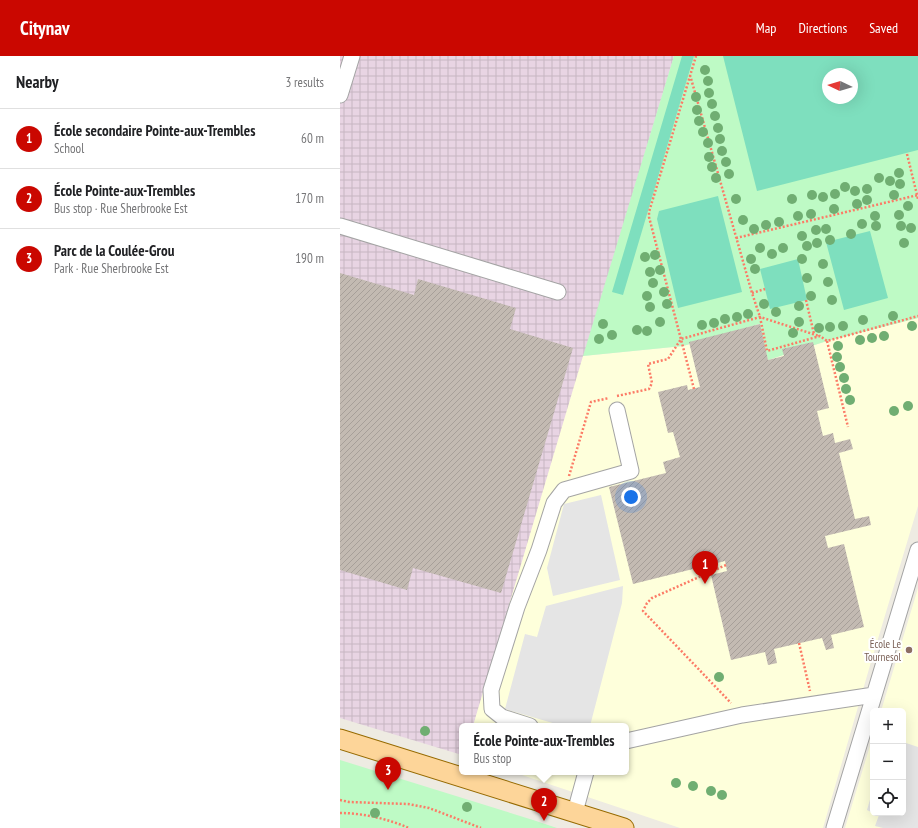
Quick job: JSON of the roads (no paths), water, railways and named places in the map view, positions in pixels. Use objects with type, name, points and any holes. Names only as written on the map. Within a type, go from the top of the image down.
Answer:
[{"type":"main road","points":[[340,739],[624,828]]},
{"type":"lane","points":[[340,95],[352,56]]},
{"type":"lane","points":[[340,226],[558,292]]},
{"type":"lane","points":[[521,723],[502,717],[492,709],[491,690],[517,607],[539,550],[554,503],[564,490],[631,471],[617,410]]},
{"type":"lane","points":[[834,828],[918,550]]},
{"type":"lane","points":[[629,740],[742,715],[874,695]]},
{"type":"lane","points":[[574,812],[585,775]]},
{"type":"place","name":"École secondaire Pointe-aux-Trembles","points":[[705,584]]},
{"type":"place","name":"École Le Tournesol","points":[[909,650]]},
{"type":"place","name":"Parc de la Coulée-Grou","points":[[388,790]]},
{"type":"place","name":"École Pointe-aux-Trembles","points":[[544,821]]}]
